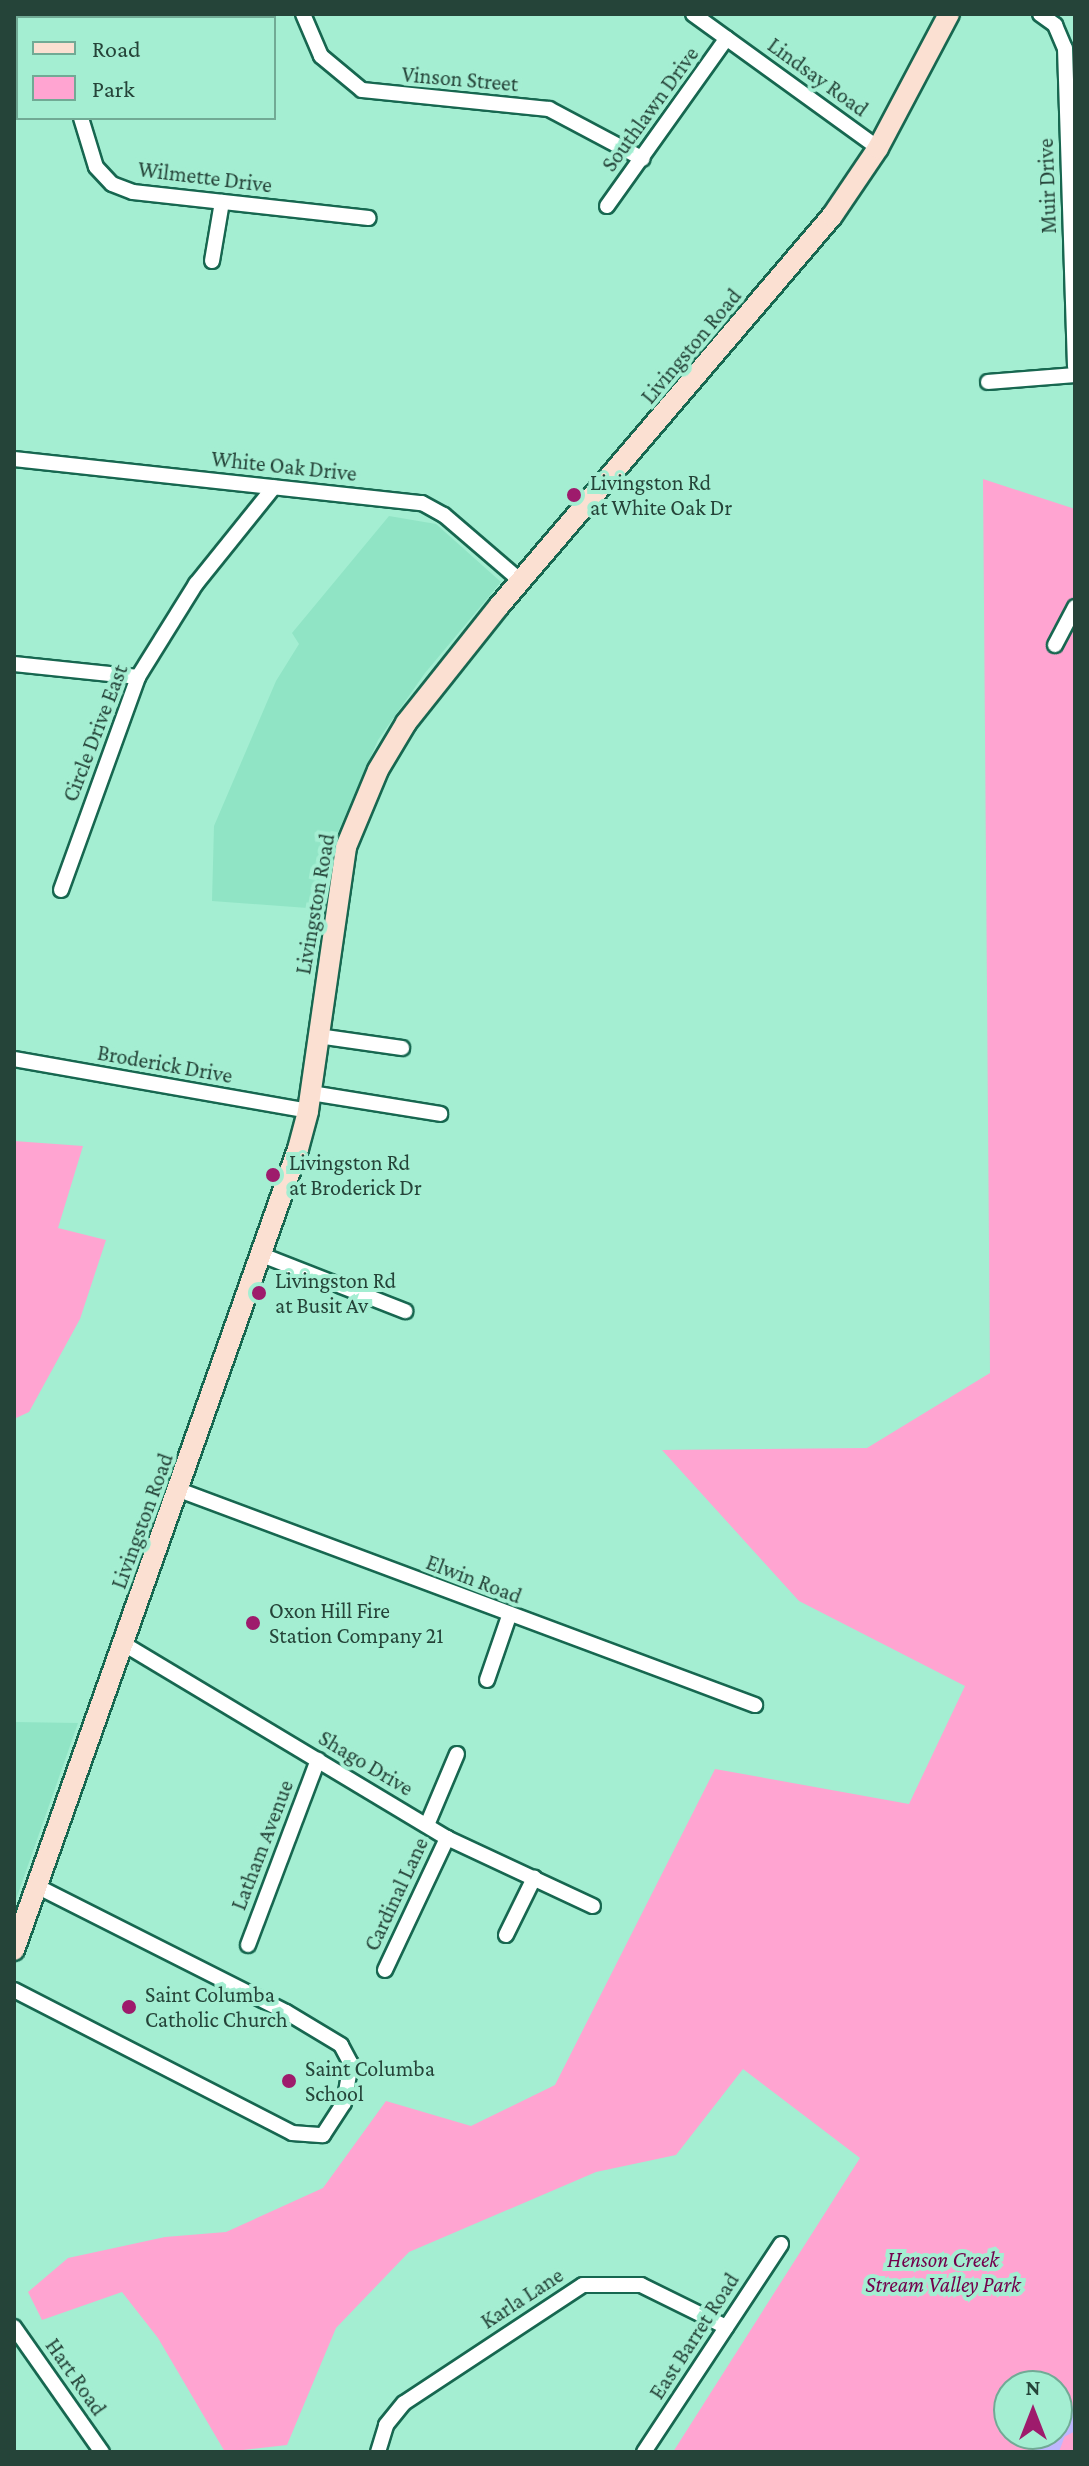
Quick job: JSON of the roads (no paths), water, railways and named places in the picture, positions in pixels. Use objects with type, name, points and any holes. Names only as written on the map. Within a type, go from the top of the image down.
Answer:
[{"type":"main road","name":"Livingston Road","points":[[14,1950],[262,1255],[310,1102],[343,860],[360,808],[406,723],[807,247],[878,148],[949,14]]},
{"type":"street","name":"Vinson Street","points":[[303,14],[321,56],[362,90],[549,109],[586,124],[643,159]]},
{"type":"street","name":"Lindsay Road","points":[[693,14],[878,148]]},
{"type":"street","name":"Muir Drive","points":[[1040,14],[1055,25],[1065,48],[1071,110],[1075,367]]},
{"type":"street","name":"Southlawn Drive","points":[[607,206],[727,38]]},
{"type":"street","name":"Wilmette Drive","points":[[82,120],[93,161],[112,184],[140,194],[369,218]]},
{"type":"street","points":[[212,261],[222,202]]},
{"type":"street","points":[[988,382],[1075,375]]},
{"type":"street","name":"White Oak Drive","points":[[14,459],[427,505],[522,582]]},
{"type":"street","name":"Circle Drive East","points":[[61,890],[138,677],[196,584],[231,547],[274,487]]},
{"type":"street","points":[[1055,645],[1075,607]]},
{"type":"street","points":[[14,664],[138,677]]},
{"type":"street","points":[[318,1036],[402,1048]]},
{"type":"street","name":"Broderick Drive","points":[[14,1059],[310,1102],[440,1114]]},
{"type":"street","points":[[262,1255],[405,1311]]},
{"type":"street","name":"Elwin Road","points":[[179,1490],[509,1616],[755,1705]]},
{"type":"street","points":[[487,1680],[509,1616]]},
{"type":"street","name":"Shago Drive","points":[[124,1644],[447,1838],[593,1906]]},
{"type":"street","name":"Cardinal Lane","points":[[427,1825],[457,1754]]},
{"type":"street","name":"Latham Avenue","points":[[248,1945],[318,1760]]},
{"type":"street","name":"Cardinal Lane","points":[[385,1970],[447,1838]]},
{"type":"street","points":[[506,1935],[534,1878]]},
{"type":"street","points":[[14,1990],[292,2133],[323,2135],[344,2103],[351,2064],[341,2045],[286,2012],[37,1886]]},
{"type":"street","name":"East Barret Road","points":[[644,2452],[781,2244]]},
{"type":"street","name":"Karla Lane","points":[[378,2452],[386,2425],[404,2403],[583,2285],[641,2285],[726,2327]]},
{"type":"street","name":"Hart Road","points":[[14,2327],[102,2452]]},
{"type":"place","name":"Livingston Rd at White Oak Dr","points":[[574,495]]},
{"type":"place","name":"Livingston Rd at Broderick Dr","points":[[273,1175]]},
{"type":"place","name":"Livingston Rd at Busit Av","points":[[259,1293]]},
{"type":"place","name":"Oxon Hill Fire Station Company 21","points":[[253,1623]]},
{"type":"place","name":"Saint Columba Catholic Church","points":[[129,2007]]},
{"type":"place","name":"Saint Columba School","points":[[289,2081]]},
{"type":"park label","name":"Henson Creek Stream Valley Park","points":[[943,2272]]}]
